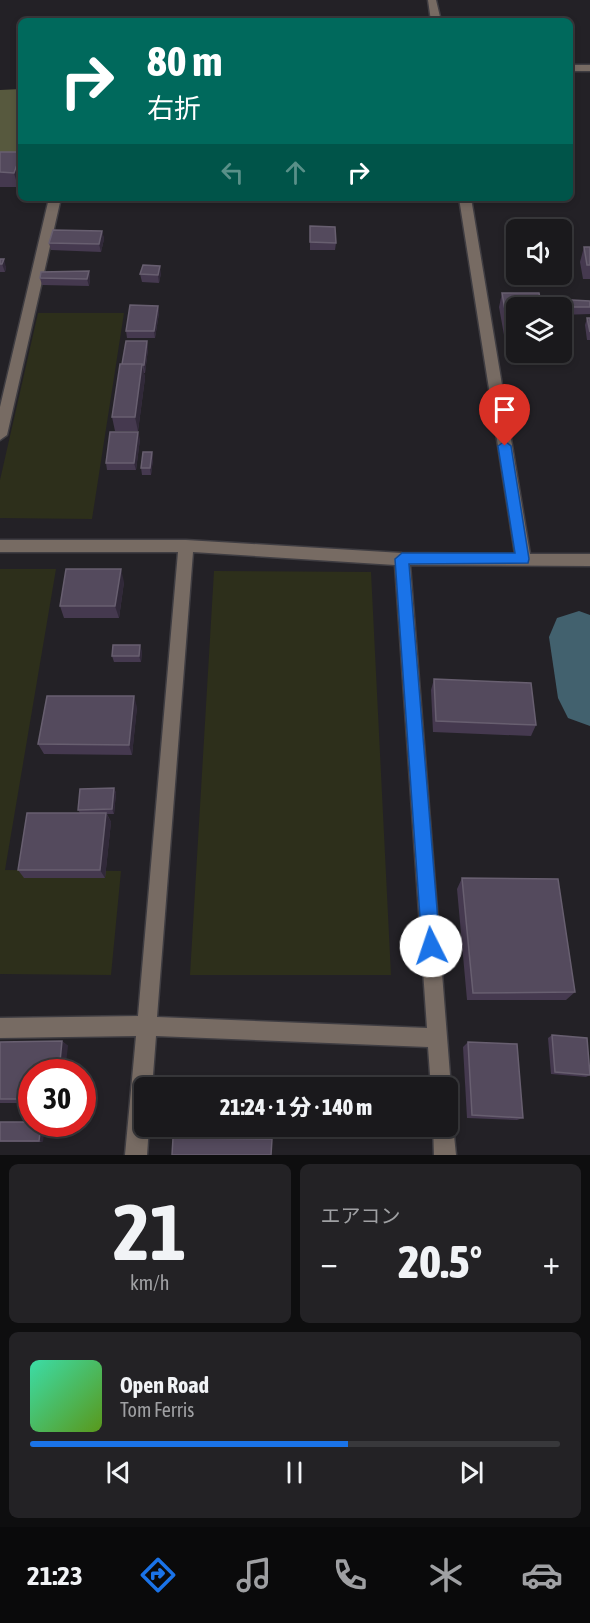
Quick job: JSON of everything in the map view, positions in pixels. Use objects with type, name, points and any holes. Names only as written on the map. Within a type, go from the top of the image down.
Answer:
[{"type":"street","points":[[432,0],[435,18]]},
{"type":"street","points":[[573,68],[590,68]]},
{"type":"street","points":[[0,435],[54,201]]},
{"type":"street","points":[[465,201],[523,559]]},
{"type":"street","points":[[0,546],[186,546],[402,559],[590,560]]},
{"type":"street","points":[[136,1155],[186,546]]},
{"type":"street","points":[[402,559],[440,1077]]},
{"type":"street","points":[[0,1028],[147,1026],[438,1038]]},
{"type":"street","points":[[444,1137],[445,1155]]},
{"type":"green space","points":[[18,89],[18,154],[0,153],[0,90]]},
{"type":"green space","points":[[38,313],[124,313],[92,519],[0,518],[0,480]]},
{"type":"green space","points":[[0,569],[56,569],[5,870],[121,871],[111,975],[0,974]]},
{"type":"green space","points":[[214,571],[371,572],[391,975],[190,975]]},
{"type":"building","points":[[0,152],[18,152],[18,162],[14,173],[0,172]]},
{"type":"building","points":[[310,226],[335,227],[336,243],[310,242]]},
{"type":"building","points":[[53,230],[102,231],[99,244],[49,243]]},
{"type":"building","points":[[584,247],[590,247],[590,265],[587,265]]},
{"type":"building","points":[[143,265],[160,266],[158,275],[140,274]]},
{"type":"building","points":[[89,271],[87,279],[40,278],[41,272]]},
{"type":"building","points":[[502,293],[539,293],[540,297],[506,297],[506,315]]},
{"type":"building","points":[[572,300],[590,301],[590,307],[572,307]]},
{"type":"building","points":[[130,305],[158,306],[154,331],[126,331]]},
{"type":"building","points":[[126,341],[147,341],[144,365],[122,364]]},
{"type":"building","points":[[120,364],[142,364],[135,417],[112,417]]},
{"type":"building","points":[[110,432],[138,432],[134,463],[106,463]]},
{"type":"building","points":[[143,452],[152,452],[150,468],[141,468]]},
{"type":"building","points":[[66,569],[121,569],[115,606],[60,606]]},
{"type":"building","points":[[113,645],[140,645],[139,656],[112,656]]},
{"type":"building","points":[[434,679],[531,683],[536,725],[436,721]]},
{"type":"building","points":[[47,696],[134,696],[129,745],[38,744]]},
{"type":"building","points":[[114,788],[112,809],[78,810],[80,789]]},
{"type":"building","points":[[27,813],[106,813],[100,870],[18,870]]},
{"type":"building","points":[[462,878],[558,879],[575,992],[473,993]]},
{"type":"building","points":[[552,1035],[587,1038],[590,1075],[555,1072]]},
{"type":"building","points":[[62,1041],[60,1059],[18,1059],[18,1099],[0,1099],[0,1042]]},
{"type":"building","points":[[468,1042],[517,1044],[523,1118],[472,1115]]},
{"type":"building","points":[[0,1122],[18,1122],[18,1137],[39,1137],[39,1141],[0,1141]]},
{"type":"building","points":[[173,1138],[272,1139],[271,1155],[172,1155]]},
{"type":"waterway","points":[[579,637],[590,698]]},
{"type":"route","points":[[431,946],[402,559],[523,559],[505,446]]}]
